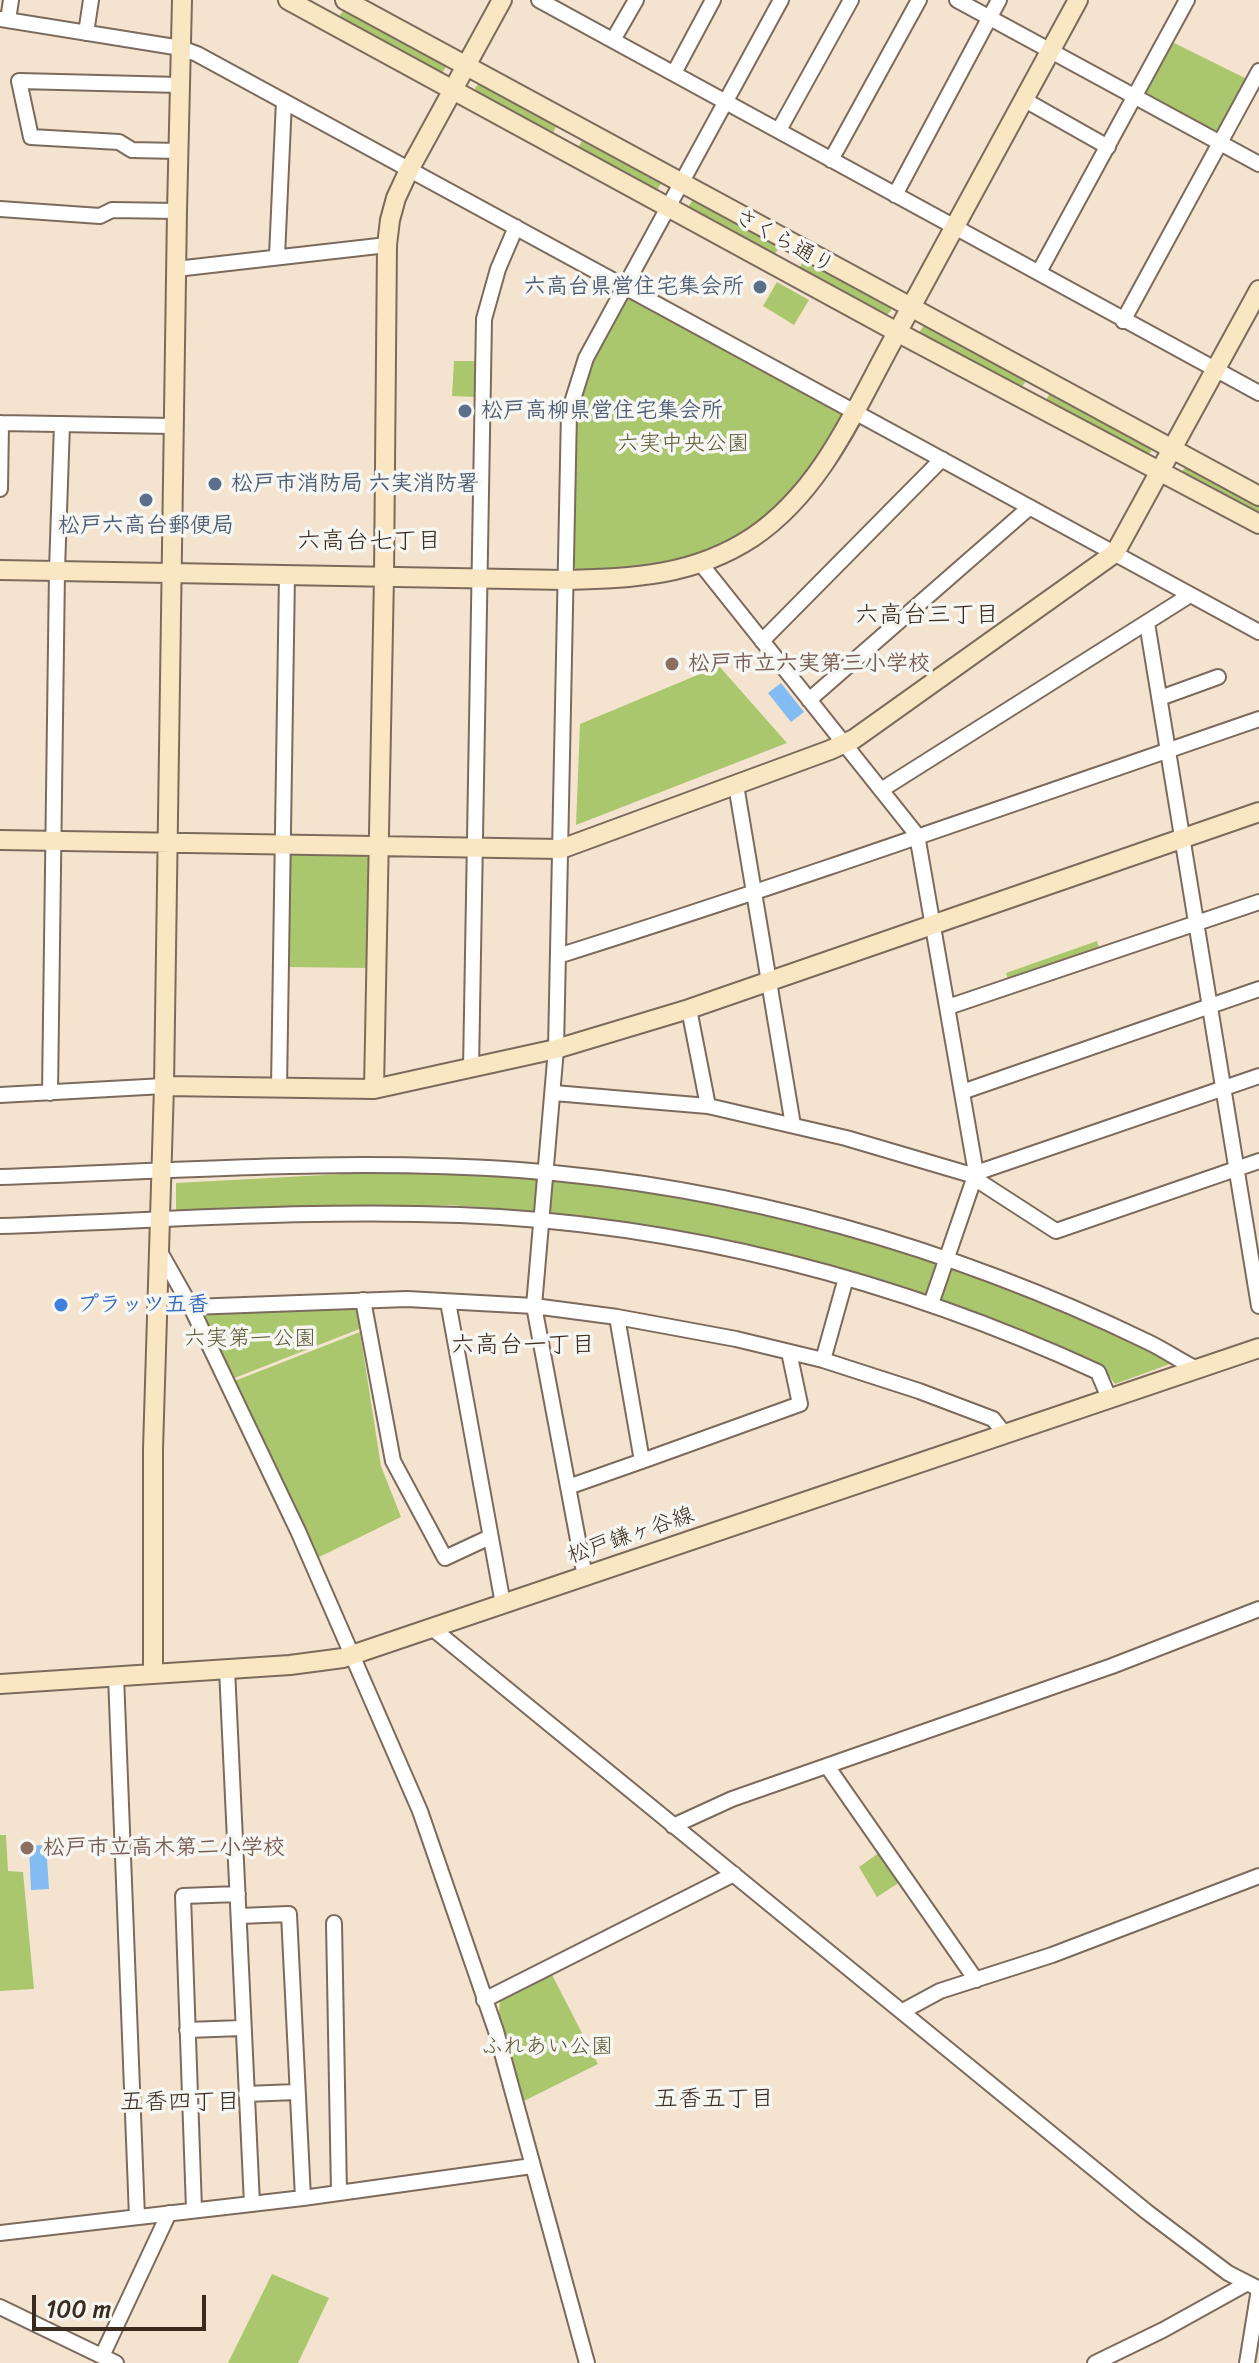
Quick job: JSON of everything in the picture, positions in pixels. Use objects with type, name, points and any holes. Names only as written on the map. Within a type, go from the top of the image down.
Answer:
[{"type":"street","points":[[11,0],[4,19],[181,48],[197,54],[1259,632]]},
{"type":"street","points":[[86,33],[91,0]]},
{"type":"street","points":[[153,1673],[153,1449],[164,1086],[182,0]]},
{"type":"street","name":"さくら通り","points":[[288,0],[897,332],[1259,524]]},
{"type":"street","name":"さくら通り","points":[[345,0],[1259,496]]},
{"type":"street","points":[[374,1089],[387,245],[393,209],[409,170],[502,0]]},
{"type":"street","points":[[539,0],[564,6],[613,40],[1259,393]]},
{"type":"street","points":[[613,40],[636,0]]},
{"type":"street","points":[[674,73],[713,0]]},
{"type":"street","points":[[585,1577],[534,1306],[556,1049],[569,412],[586,358],[781,0]]},
{"type":"street","points":[[779,130],[851,0]]},
{"type":"street","points":[[831,160],[919,0]]},
{"type":"street","points":[[957,0],[1259,164]]},
{"type":"street","points":[[895,195],[999,0]]},
{"type":"street","points":[[0,570],[566,580],[641,577],[701,564],[752,537],[784,512],[813,481],[855,412],[1078,0]]},
{"type":"street","points":[[1039,272],[1187,0]]},
{"type":"street","points":[[1123,321],[1259,71]]},
{"type":"street","points":[[178,151],[132,150],[119,142],[31,137],[19,81],[180,85]]},
{"type":"street","points":[[1023,99],[1108,147]]},
{"type":"street","points":[[277,256],[284,101]]},
{"type":"street","points":[[0,209],[100,216],[112,210],[177,211]]},
{"type":"street","points":[[471,1069],[484,319],[498,269],[516,227]]},
{"type":"street","points":[[176,269],[387,245]]},
{"type":"street","points":[[0,840],[561,849],[844,743],[1115,553],[1259,290]]},
{"type":"street","points":[[0,489],[1,423],[173,426]]},
{"type":"street","points":[[50,1093],[62,424]]},
{"type":"street","points":[[762,641],[942,459]]},
{"type":"street","points":[[809,700],[1030,507]]},
{"type":"street","points":[[701,564],[917,835],[935,924],[975,1176],[931,1304]]},
{"type":"street","points":[[279,1088],[287,574]]},
{"type":"street","points":[[881,790],[1190,595]]},
{"type":"street","points":[[1147,623],[1223,1088],[1254,1248],[1259,1306]]},
{"type":"street","points":[[1160,698],[1218,677]]},
{"type":"street","points":[[558,956],[754,895],[917,835],[1259,719]]},
{"type":"street","points":[[736,785],[793,1125]]},
{"type":"street","points":[[0,1095],[164,1086],[374,1089],[471,1069],[556,1049],[689,1009],[1259,812]]},
{"type":"street","points":[[948,1007],[1259,902]]},
{"type":"street","points":[[962,1092],[1259,989]]},
{"type":"street","points":[[689,1009],[708,1106]]},
{"type":"street","points":[[975,1176],[1259,1076]]},
{"type":"street","points":[[554,1093],[708,1106],[793,1125],[975,1176],[1056,1231],[1259,1161]]},
{"type":"street","points":[[0,1177],[403,1165],[547,1173],[634,1183],[732,1200],[850,1229],[947,1258],[1091,1315],[1152,1343],[1197,1369]]},
{"type":"street","points":[[0,1226],[402,1213],[543,1221],[697,1243],[770,1258],[931,1304],[1098,1372],[1109,1398]]},
{"type":"street","points":[[160,1252],[191,1307],[298,1531],[420,1811],[496,2031],[587,2363]]},
{"type":"street","points":[[823,1360],[846,1278]]},
{"type":"street","points":[[191,1307],[363,1300],[534,1306],[617,1317],[736,1339],[823,1360],[993,1419],[1004,1433]]},
{"type":"street","points":[[363,1300],[393,1461],[445,1558],[490,1537]]},
{"type":"street","points":[[448,1302],[503,1604]]},
{"type":"street","points":[[617,1317],[642,1461]]},
{"type":"street","name":"松戸鎌ヶ谷線","points":[[0,1684],[322,1662],[352,1655],[1259,1348]]},
{"type":"street","points":[[568,1487],[800,1404],[789,1352]]},
{"type":"street","points":[[673,1826],[741,1796],[1112,1666],[1259,1609]]},
{"type":"street","points":[[432,1628],[1157,2219],[1256,2288]]},
{"type":"street","points":[[227,1669],[252,2204]]},
{"type":"street","points":[[116,1676],[137,2217]]},
{"type":"street","points":[[827,1766],[976,1980]]},
{"type":"street","points":[[484,2000],[734,1874]]},
{"type":"street","points":[[903,2011],[940,1991],[1052,1955],[1259,1876]]},
{"type":"street","points":[[194,2209],[183,1896],[238,1894]]},
{"type":"street","points":[[239,1916],[289,1914],[303,2198]]},
{"type":"street","points":[[334,1923],[339,2193]]},
{"type":"street","points":[[187,2030],[242,2028]]},
{"type":"street","points":[[246,2094],[296,2092]]},
{"type":"street","points":[[0,2233],[303,2198],[532,2166]]},
{"type":"street","points":[[0,2307],[111,2361],[169,2213]]},
{"type":"street","points":[[1095,2363],[1256,2288]]},
{"type":"street","points":[[1247,2363],[1256,2288]]},
{"type":"green space","points":[[345,8],[447,65],[442,73],[437,73],[342,21],[340,15]]},
{"type":"green space","points":[[1166,39],[1253,82],[1220,143],[1135,97]]},
{"type":"green space","points":[[480,82],[557,125],[553,133],[547,133],[477,95],[475,88]]},
{"type":"green space","points":[[583,139],[662,182],[657,190],[651,190],[578,148]]},
{"type":"green space","points":[[694,199],[779,244],[779,249],[774,254],[768,253],[691,212],[689,205]]},
{"type":"green space","points":[[804,259],[891,304],[891,311],[885,316],[799,269]]},
{"type":"green space","points":[[777,282],[809,300],[794,325],[763,306]]},
{"type":"green space","name":"六実中央公園","points":[[636,297],[841,410],[844,418],[813,469],[794,493],[740,536],[678,563],[648,569],[582,574],[573,566],[577,410],[592,359],[625,300]]},
{"type":"green space","points":[[925,324],[1024,378],[1025,383],[1019,389],[922,337],[920,331]]},
{"type":"green space","points":[[454,361],[477,361],[477,397],[452,396]]},
{"type":"green space","points":[[1050,393],[1151,445],[1151,452],[1145,457],[1045,402]]},
{"type":"green space","points":[[1190,466],[1259,504],[1259,520],[1180,473]]},
{"type":"green space","points":[[719,666],[787,743],[576,825],[580,724]]},
{"type":"green space","points":[[293,853],[366,853],[370,858],[369,968],[285,967],[287,858]]},
{"type":"green space","points":[[1097,941],[1100,950],[1009,982],[1006,973]]},
{"type":"green space","points":[[400,1171],[598,1186],[716,1205],[833,1232],[947,1267],[1024,1295],[1169,1360],[1170,1364],[1115,1384],[1102,1366],[1075,1353],[924,1295],[833,1269],[686,1236],[528,1211],[450,1205],[176,1215],[176,1183]]},
{"type":"green space","name":"六実第一公園","points":[[353,1305],[361,1310],[362,1328],[232,1379],[203,1318],[210,1310]]},
{"type":"green space","points":[[360,1332],[381,1466],[401,1517],[313,1560],[232,1382]]},
{"type":"green space","points":[[0,1835],[6,1835],[8,1871],[23,1872],[34,1989],[0,1991]]},
{"type":"green space","points":[[883,1850],[903,1880],[877,1897],[859,1867]]},
{"type":"green space","name":"ふれあい公園","points":[[550,1971],[598,2064],[524,2101],[499,2015],[500,1997]]},
{"type":"green space","points":[[272,2274],[329,2298],[298,2363],[228,2363]]},
{"type":"water","points":[[781,683],[804,712],[791,722],[768,693]]},
{"type":"water","points":[[46,1845],[49,1889],[31,1890],[29,1846]]},
{"type":"place","name":"六高台県営住宅集会所","points":[[760,287]]},
{"type":"place","name":"松戸高柳県営住宅集会所","points":[[465,411]]},
{"type":"place","name":"松戸市消防局 六実消防署","points":[[215,484]]},
{"type":"place","name":"松戸六高台郵便局","points":[[146,500]]},
{"type":"place","name":"松戸市立六実第三小学校","points":[[672,664]]},
{"type":"place","name":"プラッツ五香","points":[[61,1305]]},
{"type":"place","name":"松戸市立高木第二小学校","points":[[27,1848]]},
{"type":"district","name":"六高台七丁目","points":[[369,542]]},
{"type":"district","name":"六高台三丁目","points":[[927,616]]},
{"type":"district","name":"六高台一丁目","points":[[523,1346]]},
{"type":"district","name":"五香五丁目","points":[[714,2100]]},
{"type":"district","name":"五香四丁目","points":[[180,2103]]}]
